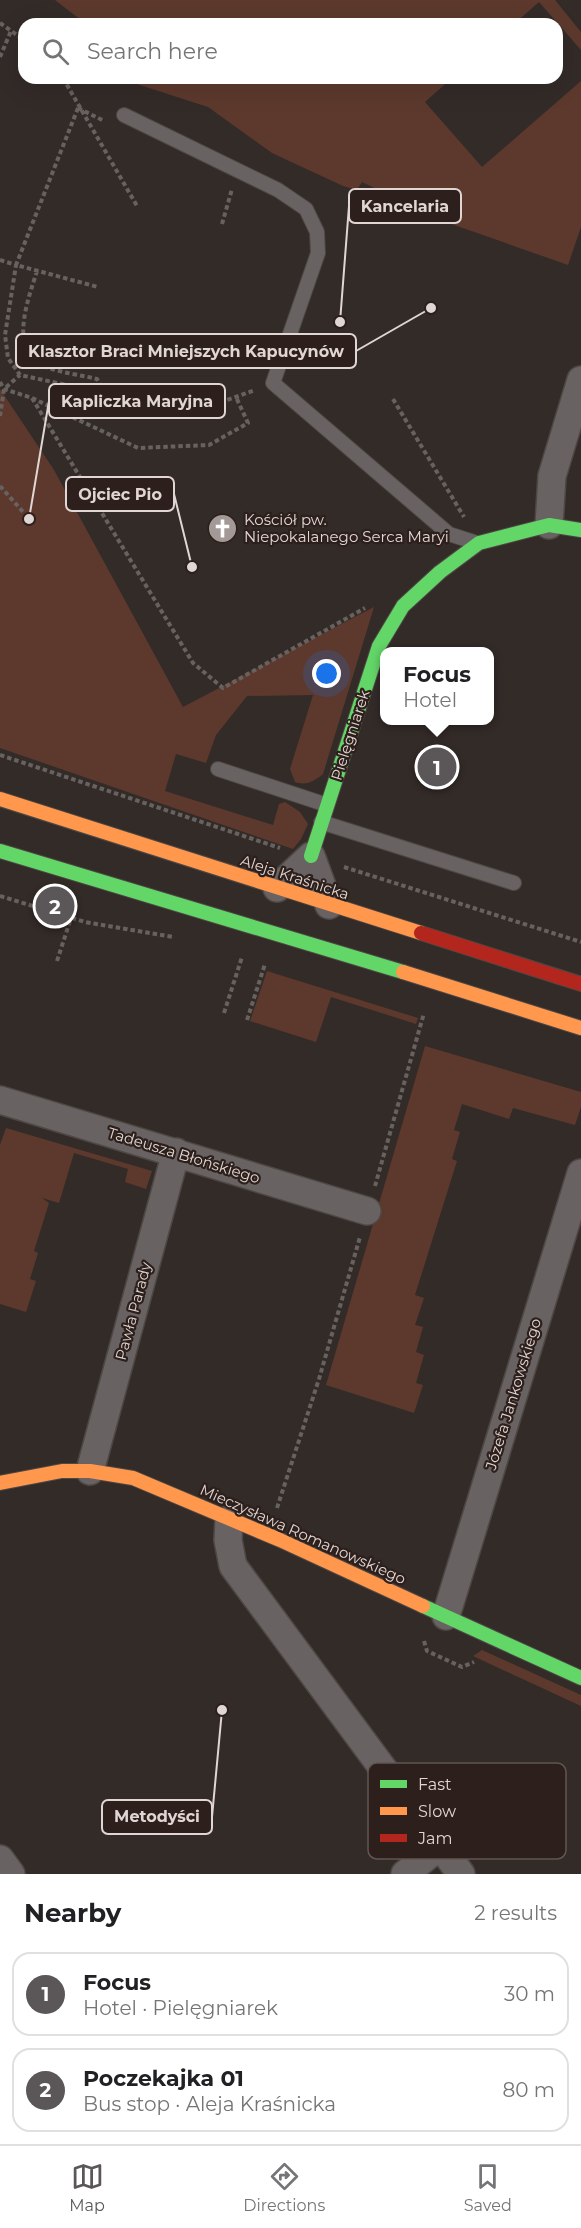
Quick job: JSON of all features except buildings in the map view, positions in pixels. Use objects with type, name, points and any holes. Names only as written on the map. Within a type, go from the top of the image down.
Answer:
[{"type":"main road","name":"Pielęgniarek","points":[[311,856],[379,646],[403,606],[421,588],[479,543],[549,525],[581,530]]},
{"type":"main road","name":"Aleja Kraśnicka","points":[[0,799],[581,984]]},
{"type":"main road","points":[[0,851],[314,944],[581,1028]]},
{"type":"main road","name":"Mieczysława Romanowskiego","points":[[0,1483],[62,1471],[90,1471],[133,1478],[581,1678]]},
{"type":"street","points":[[549,525],[552,476],[581,380]]},
{"type":"street","points":[[277,888],[311,856],[329,905]]},
{"type":"street","name":"Tadeusza Błońskiego","points":[[0,1100],[367,1211]]},
{"type":"street","name":"Pawła Parady","points":[[90,1471],[176,1152]]},
{"type":"street","name":"Józefa Jankowskiego","points":[[446,1616],[581,1173]]},
{"type":"street","points":[[229,1520],[228,1539],[233,1566],[379,1763]]},
{"type":"street","points":[[0,1859],[11,1874]]},
{"type":"street","points":[[405,1874],[424,1859]]},
{"type":"street","points":[[450,1859],[461,1874]]},
{"type":"lane","points":[[124,116],[278,190],[306,209],[317,232],[318,253],[273,383],[449,534],[479,543]]},
{"type":"lane","points":[[218,769],[327,805]]},
{"type":"lane","points":[[321,822],[514,883]]},
{"type":"path","points":[[0,24],[18,36]]},
{"type":"path","points":[[0,57],[12,31]]},
{"type":"path","points":[[66,84],[137,206]]},
{"type":"path","points":[[78,108],[16,265],[5,335],[8,358],[20,375],[193,412],[273,383]]},
{"type":"path","points":[[0,260],[98,287]]},
{"type":"path","points":[[37,271],[22,336],[28,355],[45,367],[97,379],[105,393]]},
{"type":"path","points":[[4,389],[20,375]]},
{"type":"path","points":[[0,382],[4,389],[0,416]]},
{"type":"path","points":[[4,389],[32,398],[138,448],[209,445],[248,423],[236,397]]},
{"type":"path","points":[[32,398],[193,663],[223,688],[375,602]]},
{"type":"path","points":[[393,399],[479,543]]},
{"type":"path","points":[[0,486],[24,513]]},
{"type":"path","points":[[0,896],[71,918],[177,938]]},
{"type":"path","points":[[57,961],[71,918]]},
{"type":"path","points":[[232,954],[276,968]]},
{"type":"path","points":[[224,1013],[243,957]]},
{"type":"path","points":[[247,1020],[265,964]]},
{"type":"path","points":[[413,1010],[436,1016]]},
{"type":"path","points":[[276,1511],[319,1379],[424,1013]]},
{"type":"shaded area","points":[[55,0],[555,0],[581,32],[581,50],[563,29],[563,18],[553,18],[539,2],[521,18],[78,18]]},
{"type":"shaded area","points":[[581,81],[581,227],[568,265],[440,220],[362,182],[357,190],[343,186],[272,153],[208,107],[137,84],[445,84],[425,102],[482,167]]},
{"type":"shaded area","points":[[0,389],[54,470],[183,707],[374,607],[323,774],[320,777],[310,782],[295,782],[290,769],[313,695],[247,696],[216,735],[206,763],[176,754],[165,791],[273,825],[279,804],[285,802],[300,812],[308,824],[293,849],[0,748]]},
{"type":"shaded area","points":[[267,971],[418,1018],[416,1024],[331,997],[316,1042],[250,1021]]},
{"type":"shaded area","points":[[425,1046],[581,1092],[581,1107],[575,1125],[513,1108],[509,1119],[462,1104],[454,1130],[460,1132],[452,1159],[457,1161],[415,1295],[424,1298],[415,1325],[423,1327],[416,1352],[424,1355],[416,1383],[423,1385],[414,1413],[326,1385]]},
{"type":"shaded area","points":[[6,1128],[152,1171],[146,1189],[125,1182],[128,1169],[74,1153],[59,1203],[42,1198],[49,1203],[34,1251],[38,1253],[30,1279],[36,1281],[26,1312],[0,1304],[0,1145]]},
{"type":"shaded area","points":[[482,1650],[581,1695],[581,1706],[473,1656]]},
{"type":"traffic: fast","points":[[311,856],[379,646],[403,606],[440,572],[479,543],[549,525],[581,530]]},
{"type":"traffic: fast","points":[[0,851],[403,972]]},
{"type":"traffic: fast","points":[[423,1606],[581,1678]]},
{"type":"traffic: slow","points":[[0,799],[421,933]]},
{"type":"traffic: slow","points":[[403,972],[581,1028]]},
{"type":"traffic: slow","points":[[0,1483],[62,1471],[90,1471],[133,1478],[280,1540],[423,1606]]},
{"type":"traffic: jam","points":[[421,933],[581,984]]},
{"type":"place","name":"Klasztor Braci Mniejszych Kapucynów","points":[[431,308]]},
{"type":"place","name":"Kancelaria","points":[[340,322]]},
{"type":"place","name":"Kapliczka Maryjna","points":[[29,519]]},
{"type":"place","name":"Kościół pw. Niepokalanego Serca Maryi","points":[[223,528]]},
{"type":"place","name":"Ojciec Pio","points":[[192,567]]},
{"type":"place","name":"Focus","points":[[437,767]]},
{"type":"place","name":"Poczekajka 01","points":[[55,906]]},
{"type":"place","name":"Metodyści","points":[[222,1710]]}]
